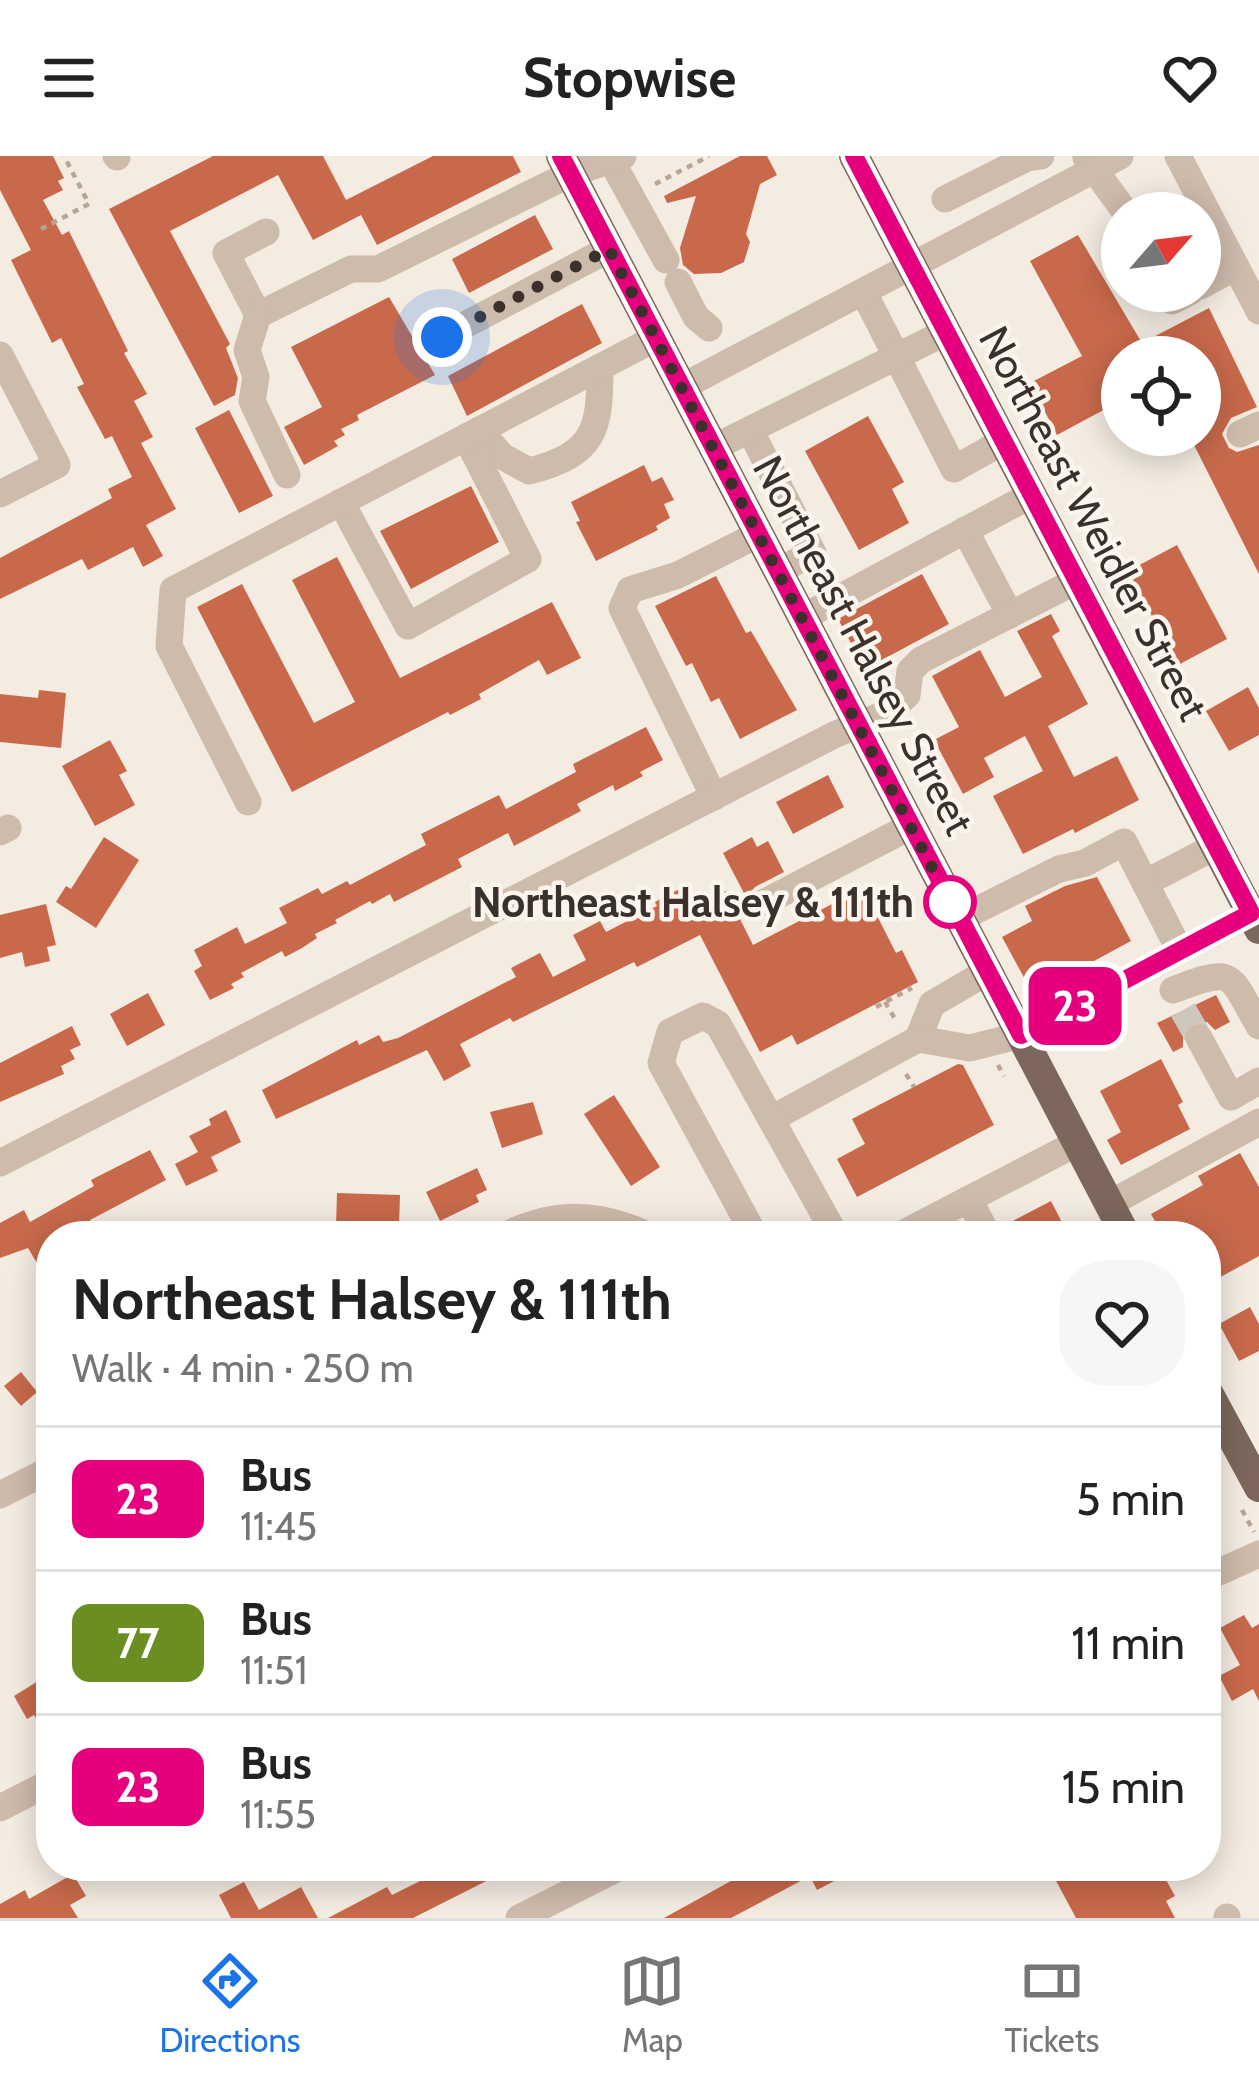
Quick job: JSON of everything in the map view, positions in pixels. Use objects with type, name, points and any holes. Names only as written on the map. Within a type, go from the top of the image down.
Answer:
[{"type":"main road","name":"Northeast Weidler Street","points":[[854,156],[1256,917]]},
{"type":"main road","name":"Northeast Halsey Street","points":[[565,165],[1118,1221]]},
{"type":"main road","points":[[1221,1426],[1250,1497]]},
{"type":"street","points":[[944,199],[1027,158],[1041,156]]},
{"type":"street","points":[[682,387],[912,269],[1089,163],[1120,156]]},
{"type":"street","points":[[1178,156],[1258,308]]},
{"type":"street","points":[[287,475],[252,401],[256,377],[247,350],[259,315],[351,269],[378,268],[565,165],[617,159],[631,196],[696,317],[709,328]]},
{"type":"street","points":[[1089,163],[1110,192]]},
{"type":"street","points":[[259,315],[226,253],[266,232]]},
{"type":"street","points":[[442,337],[609,249]]},
{"type":"street","points":[[1221,275],[1236,267]]},
{"type":"street","points":[[864,293],[954,469],[1004,441]]},
{"type":"street","points":[[713,448],[946,332]]},
{"type":"street","points":[[248,802],[169,646],[173,590],[656,338]]},
{"type":"street","points":[[0,355],[57,465],[0,494]]},
{"type":"street","points":[[472,433],[529,471],[572,453],[587,442],[600,420],[601,367]]},
{"type":"street","points":[[750,430],[813,553],[778,571]]},
{"type":"street","points":[[341,502],[408,626],[528,559],[472,433]]},
{"type":"street","points":[[802,618],[1031,495]]},
{"type":"street","points":[[965,530],[1010,615]]},
{"type":"street","points":[[715,797],[622,608],[630,590],[678,575],[759,534]]},
{"type":"street","points":[[0,1163],[857,723],[887,713],[907,695],[910,671],[921,660],[1076,581]]},
{"type":"street","points":[[763,903],[911,826]]},
{"type":"street","points":[[959,919],[1059,868],[1085,863],[1124,842],[1145,883],[1178,1000],[1213,974],[1223,975],[1233,981],[1259,1026]]},
{"type":"street","points":[[1145,883],[1216,847]]},
{"type":"street","points":[[773,1118],[918,1039],[970,1048],[1021,1035],[1256,917]]},
{"type":"street","points":[[918,1039],[932,1004],[987,972]]},
{"type":"street","points":[[747,1221],[661,1064],[670,1032],[703,1016],[718,1024],[828,1221]]},
{"type":"street","points":[[1199,1038],[1231,1097],[1259,1082]]},
{"type":"street","points":[[1109,1204],[1259,1122]]},
{"type":"street","points":[[927,1221],[1077,1143]]},
{"type":"street","points":[[969,1199],[980,1221]]},
{"type":"street","points":[[538,1221],[562,1215],[610,1221]]},
{"type":"street","points":[[1,1492],[36,1476]]},
{"type":"street","points":[[1221,1572],[1259,1554]]},
{"type":"street","points":[[0,1808],[36,1790]]},
{"type":"street","points":[[519,1918],[592,1881]]},
{"type":"path","points":[[41,229],[89,204],[64,156]]},
{"type":"path","points":[[631,196],[709,156]]},
{"type":"path","points":[[876,1007],[916,986]]},
{"type":"path","points":[[885,1002],[895,1019]]},
{"type":"path","points":[[998,1065],[1004,1076]]},
{"type":"path","points":[[1250,1497],[1259,1543]]},
{"type":"building","points":[[0,156],[53,156],[64,178],[58,181],[63,190],[43,200],[62,235],[69,231],[147,394],[134,401],[153,437],[141,443],[176,509],[146,525],[163,556],[143,567],[133,547],[88,570],[82,559],[0,599],[0,558],[112,498],[108,489],[132,477],[112,436],[105,439],[77,387],[84,384],[61,338],[52,343],[11,260],[31,250],[0,190]]},
{"type":"building","points":[[213,156],[323,156],[346,200],[433,156],[513,156],[521,172],[377,245],[361,215],[313,240],[278,175],[170,231],[230,344],[226,348],[238,378],[235,395],[214,406],[109,209]]},
{"type":"building","points":[[740,156],[767,156],[777,175],[760,184],[746,234],[750,242],[744,262],[721,273],[694,274],[683,265],[680,248],[696,196],[667,203],[664,196]]},
{"type":"building","points":[[535,215],[553,249],[469,293],[452,259]]},
{"type":"building","points":[[1078,235],[1101,274],[1101,312],[1124,312],[1138,336],[1101,336],[1101,411],[1057,435],[1030,383],[1082,356],[1030,261]]},
{"type":"building","points":[[389,297],[435,375],[357,415],[359,420],[341,429],[345,435],[334,441],[338,446],[304,465],[284,427],[322,407],[291,347]]},
{"type":"building","points":[[582,304],[602,343],[467,416],[448,376]]},
{"type":"building","points":[[1201,312],[1211,312],[1257,407],[1231,418],[1222,434],[1237,452],[1259,445],[1259,574],[1200,456],[1221,456],[1221,336],[1155,336]]},
{"type":"building","points":[[229,410],[273,496],[239,513],[195,428]]},
{"type":"building","points":[[868,416],[904,482],[892,489],[909,523],[859,550],[805,451]]},
{"type":"building","points":[[644,465],[652,482],[662,477],[674,500],[664,504],[670,518],[656,526],[658,530],[596,561],[571,502]]},
{"type":"building","points":[[471,486],[499,542],[411,589],[380,531]]},
{"type":"building","points":[[1177,545],[1227,639],[1178,665],[1128,571]]},
{"type":"building","points":[[337,557],[400,678],[552,602],[581,658],[547,675],[539,660],[479,694],[481,699],[292,792],[197,607],[242,584],[314,723],[355,702],[292,580]]},
{"type":"building","points":[[922,574],[949,624],[865,669],[838,619]]},
{"type":"building","points":[[716,576],[746,633],[751,631],[797,710],[740,739],[719,698],[711,702],[692,663],[686,666],[655,606]]},
{"type":"building","points":[[1051,614],[1060,631],[1052,636],[1088,704],[1048,726],[1074,777],[1117,756],[1139,800],[1023,854],[993,796],[1043,771],[1025,736],[984,758],[994,777],[963,794],[934,740],[959,727],[932,676],[980,650],[1005,697],[1042,677],[1017,631]]},
{"type":"building","points":[[1248,687],[1259,708],[1259,735],[1229,751],[1206,711]]},
{"type":"building","points":[[39,690],[66,693],[61,748],[0,742],[0,694],[38,698]]},
{"type":"building","points":[[646,727],[663,760],[640,772],[643,776],[577,804],[581,811],[514,846],[508,833],[458,859],[462,867],[394,902],[390,894],[370,901],[335,920],[302,948],[285,957],[282,951],[241,973],[244,977],[231,984],[234,988],[210,1000],[194,971],[202,966],[194,950],[237,927],[245,944],[287,923],[279,908],[318,888],[322,894],[347,881],[350,885],[426,845],[421,834],[499,795],[506,809],[576,772],[573,764]]},
{"type":"building","points":[[110,740],[127,771],[119,775],[135,805],[95,826],[62,766]]},
{"type":"building","points":[[828,775],[844,807],[793,834],[776,802]]},
{"type":"building","points":[[104,837],[139,860],[96,928],[56,902],[66,886],[71,889]]},
{"type":"building","points":[[752,837],[757,847],[768,841],[784,872],[746,897],[723,853]]},
{"type":"building","points":[[1097,877],[1131,941],[1033,994],[1002,937],[1032,921],[1025,906],[1065,886]]},
{"type":"building","points":[[685,886],[691,899],[701,894],[705,901],[726,891],[753,945],[863,888],[896,953],[902,950],[918,982],[797,1045],[792,1035],[760,1052],[700,935],[460,1044],[471,1066],[444,1081],[427,1050],[276,1119],[262,1090],[357,1040],[359,1045],[379,1035],[383,1042],[398,1038],[516,977],[511,968],[540,953],[553,977],[586,960],[573,935],[600,921],[606,932]]},
{"type":"building","points":[[46,904],[56,945],[47,947],[50,961],[25,967],[22,952],[0,958],[0,915]]},
{"type":"building","points":[[148,993],[165,1025],[127,1046],[110,1014]]},
{"type":"building","points":[[1216,995],[1230,1022],[1215,1030],[1207,1022],[1192,1022],[1183,1030],[1183,1047],[1173,1052],[1157,1023]]},
{"type":"building","points":[[72,1026],[81,1045],[70,1050],[75,1059],[61,1066],[64,1074],[0,1102],[0,1063]]},
{"type":"building","points":[[1161,1059],[1183,1102],[1178,1105],[1190,1129],[1121,1165],[1107,1140],[1121,1132],[1100,1091]]},
{"type":"building","points":[[963,1065],[994,1125],[857,1197],[837,1159],[865,1144],[852,1119]]},
{"type":"building","points":[[614,1095],[660,1167],[631,1186],[584,1114]]},
{"type":"building","points":[[533,1102],[543,1134],[502,1148],[490,1112]]},
{"type":"building","points":[[226,1110],[241,1142],[211,1157],[218,1171],[186,1186],[175,1164],[198,1152],[189,1136],[211,1125],[209,1119]]},
{"type":"building","points":[[150,1150],[166,1180],[90,1221],[36,1221],[36,1262],[28,1248],[0,1258],[0,1223],[24,1210],[30,1222],[94,1186],[91,1180]]},
{"type":"building","points":[[1240,1153],[1259,1187],[1259,1256],[1221,1277],[1221,1221],[1155,1221],[1151,1214],[1203,1185],[1198,1176]]},
{"type":"building","points":[[477,1168],[487,1190],[476,1195],[479,1202],[440,1221],[426,1192]]},
{"type":"building","points":[[337,1193],[400,1195],[399,1221],[336,1221]]},
{"type":"building","points":[[1051,1201],[1061,1221],[1013,1221]]},
{"type":"building","points":[[1250,1307],[1259,1324],[1259,1351],[1239,1361],[1221,1323]]},
{"type":"building","points":[[21,1372],[36,1393],[21,1406],[4,1386]]},
{"type":"building","points":[[1244,1615],[1252,1628],[1259,1624],[1259,1701],[1253,1689],[1232,1701],[1221,1680],[1221,1675],[1240,1665],[1221,1627]]},
{"type":"building","points":[[36,1682],[36,1718],[27,1719],[14,1696]]},
{"type":"building","points":[[61,1881],[77,1881],[86,1896],[70,1905],[78,1918],[0,1918],[0,1904],[25,1890],[29,1899]]},
{"type":"building","points":[[420,1881],[486,1881],[413,1918],[328,1918],[387,1887],[392,1895]]},
{"type":"building","points":[[731,1881],[801,1881],[731,1918],[664,1918]]},
{"type":"building","points":[[812,1881],[834,1881],[817,1890]]},
{"type":"building","points":[[1056,1881],[1167,1881],[1175,1896],[1166,1901],[1175,1918],[1076,1918]]},
{"type":"building","points":[[244,1882],[259,1910],[301,1887],[318,1918],[231,1918],[219,1895]]},
{"type":"tunnel","points":[[1183,1010],[1199,1038]]},
{"type":"bus line","name":"23","points":[[561,156],[1021,1035],[1251,913],[854,156]]},
{"type":"place","name":"Northeast Halsey & 111th","points":[[950,902]]},
{"type":"route","points":[[442,337],[609,249],[950,902]]}]
